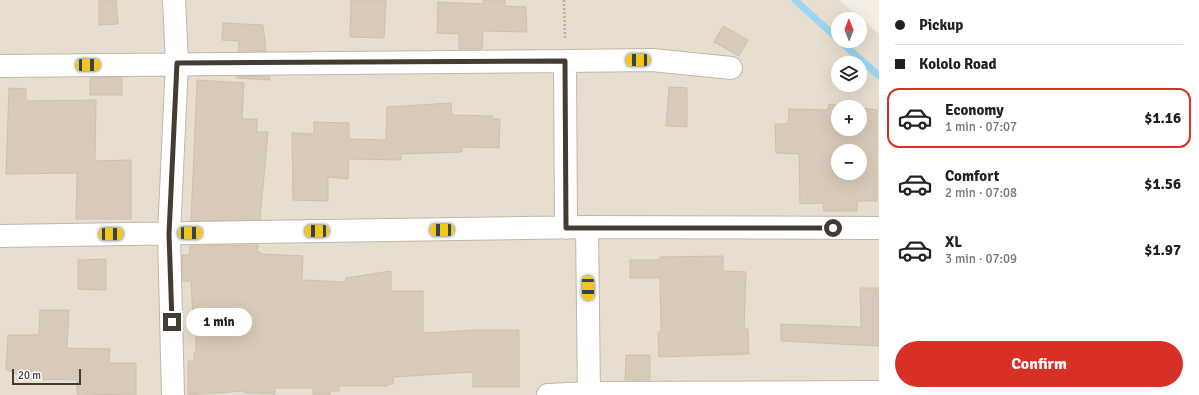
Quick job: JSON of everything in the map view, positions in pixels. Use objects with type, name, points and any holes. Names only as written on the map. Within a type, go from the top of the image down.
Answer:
[{"type":"street","points":[[174,0],[177,63],[169,234],[174,395]]},
{"type":"street","points":[[0,66],[177,63],[652,60],[731,68]]},
{"type":"street","points":[[565,61],[589,394]]},
{"type":"street","points":[[0,236],[576,228],[879,228]]},
{"type":"street","points":[[548,395],[879,392]]},
{"type":"path","points":[[564,0],[565,61]]},
{"type":"shaded area","points":[[0,0],[839,0],[853,12],[831,12],[831,48],[867,48],[867,24],[879,34],[879,395],[0,395]]},
{"type":"building","points":[[99,0],[116,0],[118,24],[99,25]]},
{"type":"building","points":[[351,0],[386,0],[384,38],[350,37]]},
{"type":"building","points":[[483,0],[505,0],[505,6],[526,7],[527,32],[483,31],[482,49],[459,49],[459,34],[437,33],[438,2],[483,4]]},
{"type":"building","points":[[223,23],[263,25],[266,51],[238,51],[239,41],[222,40]]},
{"type":"building","points":[[723,26],[748,40],[739,56],[714,42]]},
{"type":"building","points":[[236,76],[269,76],[270,80],[236,78]]},
{"type":"building","points":[[122,77],[122,95],[90,95],[90,78]]},
{"type":"building","points":[[197,80],[244,83],[242,119],[257,119],[257,132],[268,132],[260,220],[191,221]]},
{"type":"building","points":[[669,87],[687,88],[687,127],[666,126]]},
{"type":"building","points":[[9,88],[26,89],[26,101],[96,100],[95,161],[131,160],[131,219],[76,219],[77,173],[6,174]]},
{"type":"building","points":[[451,103],[452,115],[493,116],[493,119],[500,119],[499,148],[462,147],[462,152],[401,154],[401,160],[349,159],[348,179],[328,177],[328,201],[293,200],[292,133],[314,134],[314,122],[349,123],[349,139],[386,140],[387,107]]},
{"type":"building","points":[[829,104],[831,104],[831,136],[867,136],[867,109],[877,110],[877,201],[857,201],[857,211],[824,211],[823,203],[800,204],[799,154],[776,153],[775,124],[788,124],[789,109],[828,110]]},
{"type":"building","points":[[258,245],[257,252],[260,252],[260,254],[303,256],[302,280],[346,282],[346,278],[391,271],[391,291],[423,291],[423,333],[476,330],[519,330],[519,387],[473,387],[473,372],[393,377],[393,384],[388,384],[388,386],[339,386],[339,391],[330,391],[330,395],[313,395],[313,388],[275,388],[275,394],[245,393],[245,391],[188,395],[188,361],[194,361],[194,353],[196,353],[196,318],[193,318],[191,281],[183,281],[182,255],[189,255],[190,246]]},
{"type":"building","points":[[723,256],[723,271],[746,272],[744,329],[748,329],[749,354],[659,357],[658,332],[661,332],[660,278],[630,278],[630,260],[660,260],[660,257]]},
{"type":"building","points":[[106,259],[106,290],[78,289],[78,260]]},
{"type":"building","points":[[860,288],[879,288],[879,346],[781,341],[781,324],[861,327]]},
{"type":"building","points":[[40,310],[69,310],[67,348],[110,349],[109,363],[136,363],[136,395],[77,394],[77,380],[27,379],[6,369],[8,335],[39,335]]},
{"type":"building","points":[[626,355],[650,355],[650,380],[625,380]]},
{"type":"waterway","points":[[795,0],[831,33]]},
{"type":"waterway","points":[[848,48],[879,76]]},
{"type":"route","points":[[172,322],[169,234],[177,63],[565,61],[566,228],[833,228]]}]
